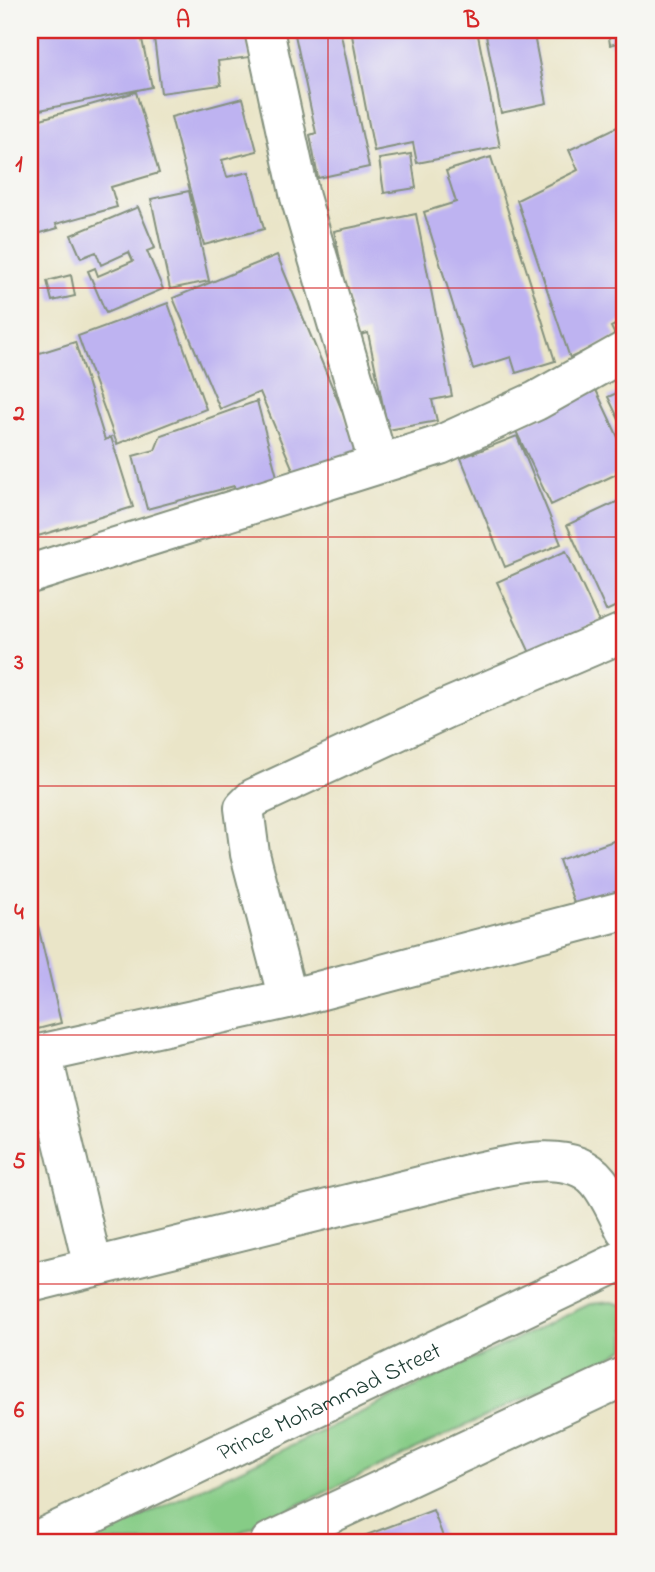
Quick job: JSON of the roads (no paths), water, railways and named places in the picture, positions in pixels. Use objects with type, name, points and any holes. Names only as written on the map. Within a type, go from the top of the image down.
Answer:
[{"type":"street","points":[[264,30],[300,197],[377,462]]},
{"type":"street","points":[[30,574],[377,462],[440,445],[536,401],[625,351]]},
{"type":"street","points":[[288,999],[250,854],[244,808],[254,798],[444,709],[625,632]]},
{"type":"street","points":[[93,1267],[36,1055],[288,999],[625,909]]},
{"type":"street","points":[[30,1283],[477,1172],[543,1160],[569,1164],[597,1178],[625,1229]]},
{"type":"street","name":"Prince Mohammad Street","points":[[34,1542],[625,1259]]},
{"type":"street","points":[[270,1542],[625,1376]]}]
